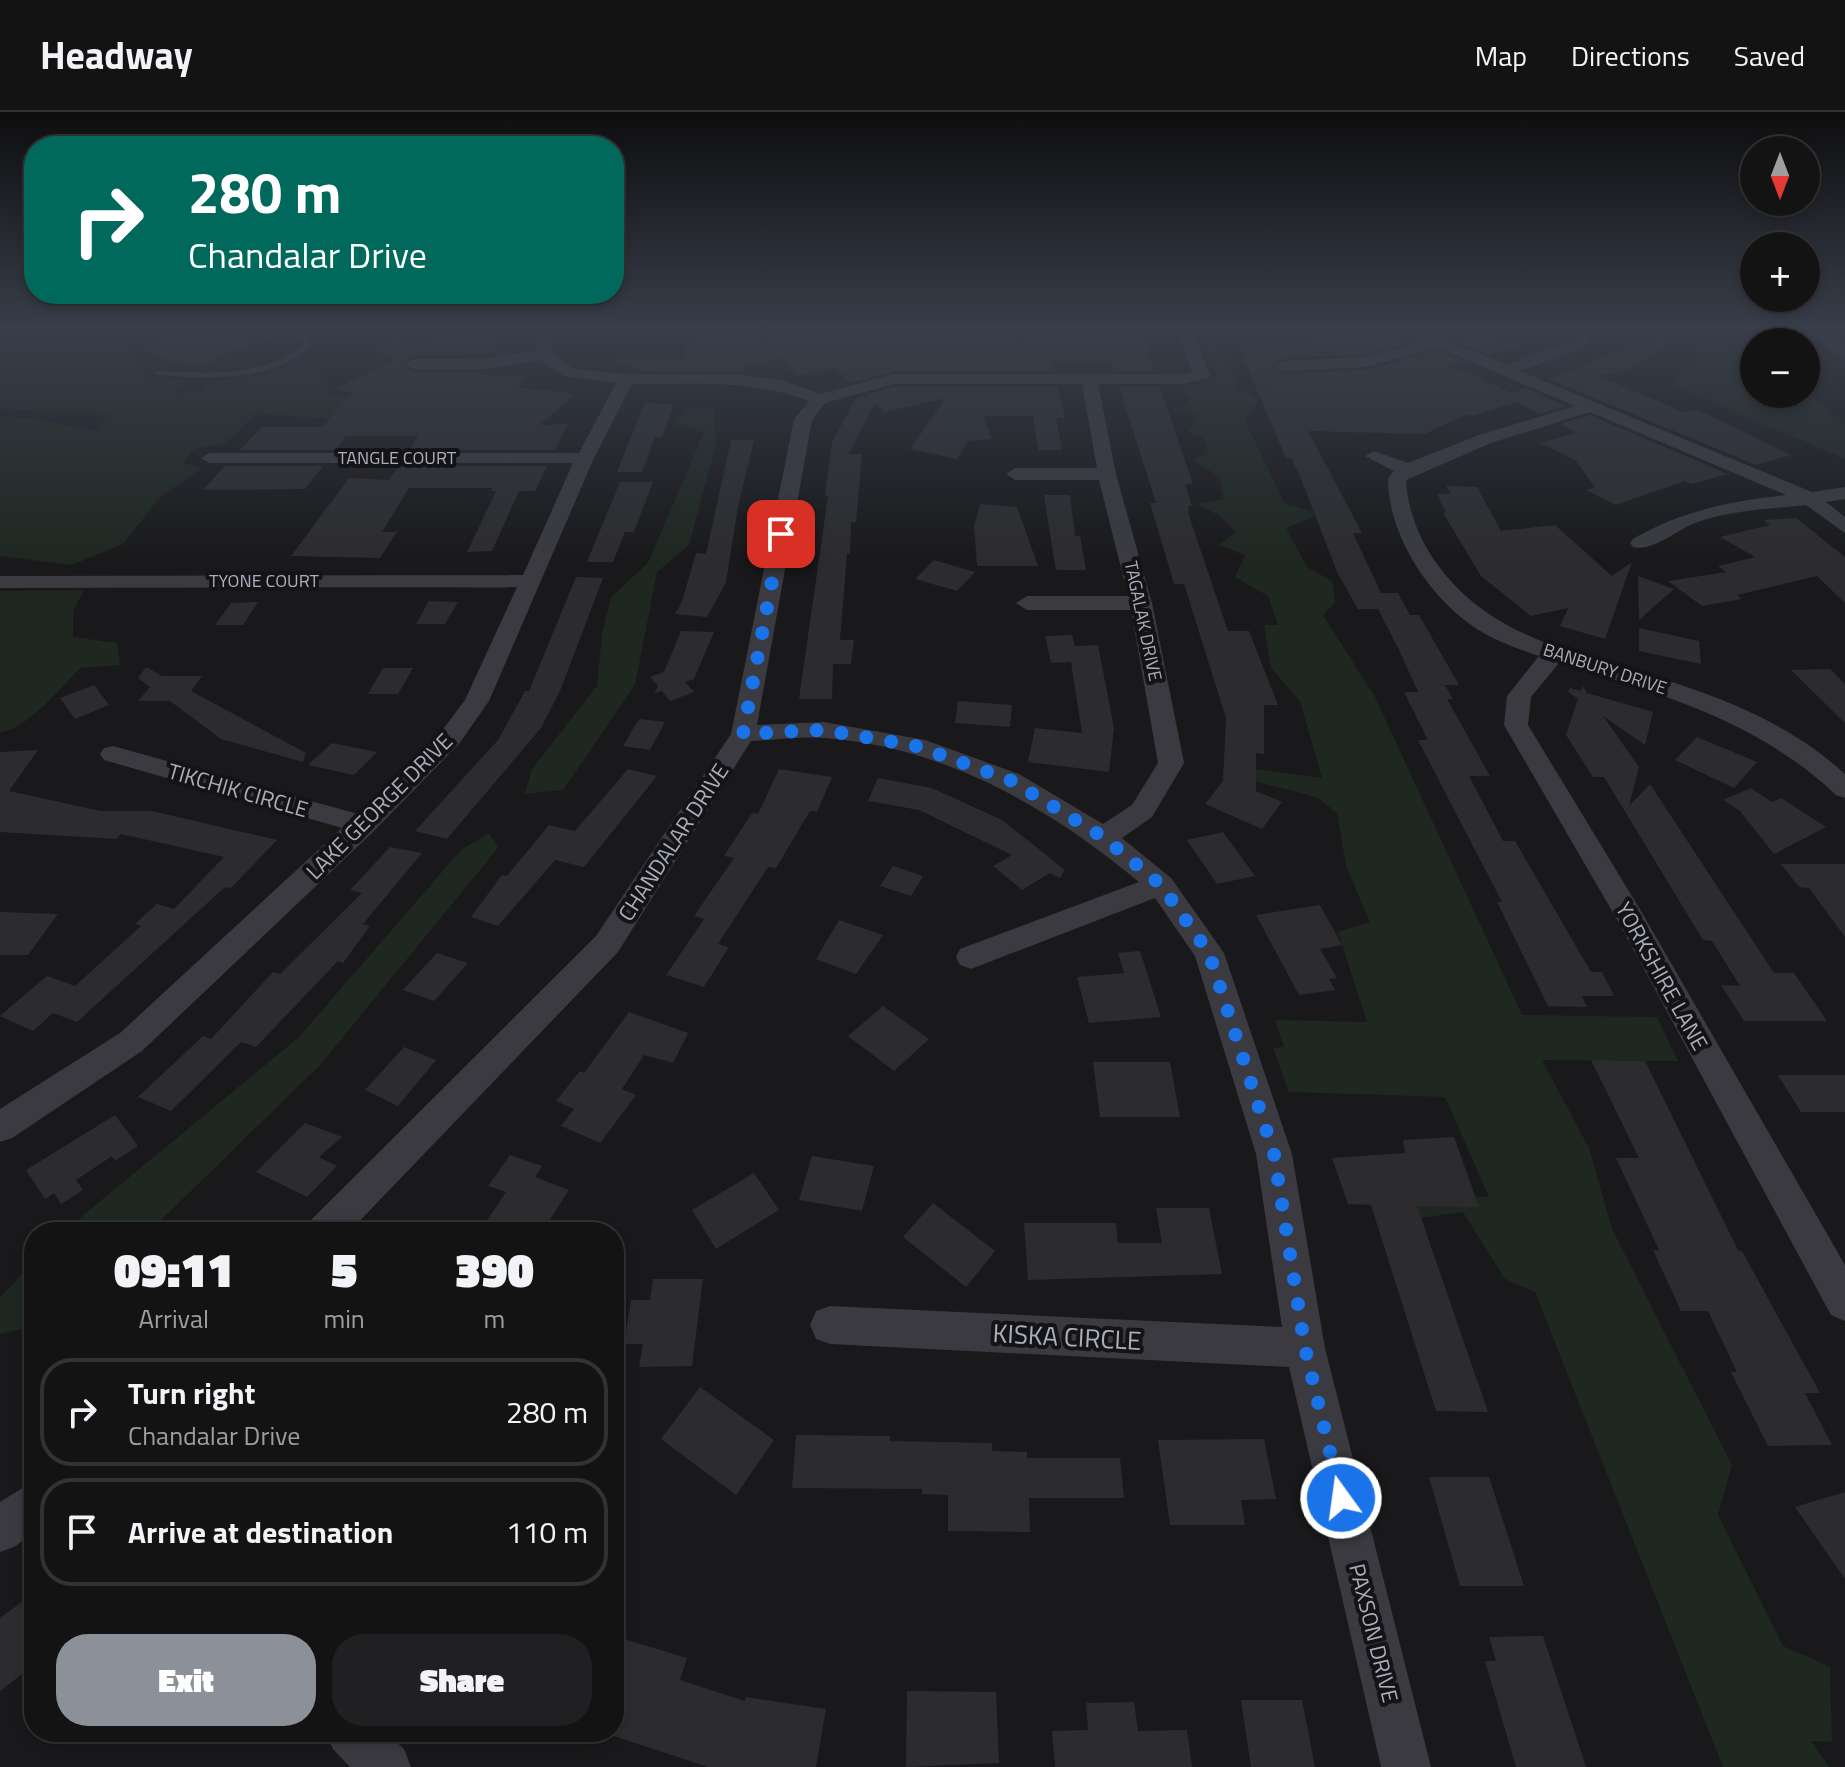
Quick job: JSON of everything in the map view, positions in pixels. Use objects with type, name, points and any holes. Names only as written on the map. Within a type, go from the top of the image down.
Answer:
[{"type":"street","name":"LAKE GEORGE DRIVE","points":[[0,1127],[131,1042],[363,825],[450,738],[477,701],[528,581],[612,406]]},
{"type":"street","name":"CHANDALAR DRIVE","points":[[334,1222],[607,944],[743,734],[803,419],[813,406]]},
{"type":"street","name":"TAGALAK DRIVE","points":[[1094,406],[1107,474],[1141,603],[1171,763],[1142,811],[1103,837]]},
{"type":"street","points":[[1374,456],[1408,470],[1485,439],[1590,407],[1811,499],[1845,527]]},
{"type":"street","name":"TANGLE COURT","points":[[210,458],[585,458]]},
{"type":"street","name":"BANBURY DRIVE","points":[[1408,470],[1397,478],[1395,492],[1403,520],[1441,582],[1483,623],[1553,655],[1652,684],[1752,723],[1808,754],[1845,789]]},
{"type":"street","points":[[1015,474],[1107,474]]},
{"type":"street","points":[[1640,543],[1670,523],[1717,508],[1845,493]]},
{"type":"street","name":"TYONE COURT","points":[[0,582],[528,581]]},
{"type":"street","points":[[1027,603],[1141,603]]},
{"type":"street","name":"YORKSHIRE LANE","points":[[1553,655],[1519,696],[1516,725],[1631,919],[1845,1302]]},
{"type":"street","points":[[1752,723],[1766,702]]},
{"type":"street","name":"PAXSON DRIVE","points":[[743,734],[824,730],[916,746],[1010,780],[1103,837],[1161,885],[1209,953],[1274,1154],[1305,1348],[1406,1767]]},
{"type":"street","name":"TIKCHIK CIRCLE","points":[[113,754],[363,825]]},
{"type":"street","points":[[971,957],[1161,885]]},
{"type":"street","name":"KISKA CIRCLE","points":[[830,1325],[1305,1348]]},
{"type":"street","points":[[0,1530],[24,1511]]},
{"type":"street","points":[[360,1742],[386,1767]]},
{"type":"shaded area","points":[[0,406],[376,406],[332,419],[256,413],[226,443],[194,449],[184,463],[202,468],[160,497],[123,544],[72,565],[0,556],[0,417],[29,418],[97,431],[107,414],[0,409]]},
{"type":"shaded area","points":[[1181,406],[1254,406],[1244,419],[1285,504],[1313,511],[1313,517],[1286,528],[1307,567],[1332,581],[1335,602],[1323,615],[1375,697],[1522,1015],[1657,1017],[1678,1061],[1542,1060],[1589,1148],[1612,1229],[1732,1465],[1718,1515],[1783,1646],[1830,1667],[1832,1742],[1811,1741],[1829,1767],[1723,1767],[1535,1292],[1505,1279],[1463,1212],[1377,1224],[1380,1195],[1489,1197],[1445,1097],[1289,1092],[1273,1048],[1284,1047],[1275,1020],[1367,1022],[1338,932],[1370,922],[1346,866],[1337,813],[1316,797],[1234,776],[1241,767],[1322,778],[1300,701],[1271,668],[1264,625],[1278,625],[1268,596],[1235,577],[1245,555],[1219,545],[1236,532],[1220,516],[1197,504],[1223,499],[1220,478],[1192,459],[1208,454],[1205,439],[1187,431],[1197,421],[1192,411],[1168,411]]},
{"type":"shaded area","points":[[1723,406],[1823,406],[1845,424],[1845,459]]},
{"type":"shaded area","points":[[714,409],[716,445],[689,545],[657,572],[635,685],[563,790],[525,794],[532,769],[597,686],[602,634],[611,597],[648,563],[704,432],[677,425],[683,410]]},
{"type":"shaded area","points":[[84,590],[73,611],[73,637],[117,643],[120,665],[80,668],[32,716],[10,730],[0,732],[0,591]]},
{"type":"shaded area","points":[[489,833],[498,848],[320,1065],[159,1222],[75,1222],[299,1037],[461,850]]},
{"type":"shaded area","points":[[24,1272],[24,1328],[0,1334],[0,1297]]},
{"type":"building","points":[[340,406],[561,406],[540,425],[568,424],[555,450],[409,450],[418,436],[346,436],[335,450],[240,450],[262,427],[323,427]]},
{"type":"building","points":[[643,406],[674,406],[662,437],[655,437],[642,472],[617,472]]},
{"type":"building","points":[[852,406],[873,406],[849,454],[862,454],[856,522],[851,522],[850,554],[847,554],[840,640],[854,640],[851,664],[833,664],[832,699],[799,699],[828,496],[825,495],[832,442]]},
{"type":"building","points":[[878,406],[910,406],[884,412]]},
{"type":"building","points":[[940,406],[1062,406],[1065,418],[1056,418],[1062,450],[1038,450],[1033,416],[983,416],[992,439],[968,441],[957,459],[910,449]]},
{"type":"building","points":[[1125,406],[1167,406],[1193,484],[1185,484],[1192,506],[1188,506],[1189,516],[1228,631],[1249,631],[1278,705],[1264,705],[1264,754],[1256,753],[1256,791],[1282,802],[1262,829],[1205,804],[1223,781],[1226,718],[1184,584],[1174,584],[1150,503],[1156,503]]},
{"type":"building","points":[[1264,406],[1503,406],[1472,416],[1467,414],[1425,434],[1308,431],[1362,533],[1353,533],[1381,593],[1398,593],[1410,615],[1419,615],[1459,685],[1445,685],[1453,699],[1447,699],[1490,776],[1469,776],[1503,841],[1515,841],[1591,972],[1602,972],[1614,996],[1582,996],[1587,1007],[1548,1006],[1497,902],[1502,902],[1418,740],[1428,740],[1404,692],[1418,692],[1400,652],[1378,609],[1358,609],[1337,572],[1300,476],[1291,458],[1286,458]]},
{"type":"building","points":[[1525,406],[1565,406],[1539,414]]},
{"type":"building","points":[[1614,406],[1670,406],[1684,412],[1698,410],[1791,455],[1756,465]]},
{"type":"building","points":[[1590,415],[1728,474],[1691,484],[1684,481],[1616,505],[1586,490],[1595,487],[1575,460],[1540,443],[1576,433],[1560,424]]},
{"type":"building","points":[[731,440],[754,440],[738,506],[726,582],[707,617],[675,614],[696,553],[706,554]]},
{"type":"building","points":[[225,466],[323,466],[305,489],[203,490]]},
{"type":"building","points":[[399,466],[547,466],[535,491],[519,491],[492,551],[467,552],[496,491],[491,491],[493,488],[409,488],[382,532],[397,532],[380,558],[291,556],[349,478],[389,480]]},
{"type":"building","points":[[620,482],[653,482],[634,532],[625,532],[613,562],[587,562]]},
{"type":"building","points":[[1446,486],[1477,487],[1501,531],[1555,525],[1612,576],[1632,562],[1605,639],[1560,626],[1568,608],[1531,616],[1481,576],[1443,513],[1446,513],[1437,494],[1451,494]]},
{"type":"building","points":[[1044,495],[1070,495],[1075,536],[1080,536],[1086,570],[1057,570]]},
{"type":"building","points":[[980,504],[1017,507],[1038,566],[977,566],[974,526]]},
{"type":"building","points":[[1796,518],[1845,557],[1845,603],[1817,576],[1737,595],[1742,599],[1702,606],[1668,581],[1726,572],[1718,566],[1755,557],[1720,537],[1770,525],[1764,520]]},
{"type":"building","points":[[934,560],[975,572],[957,591],[915,579]]},
{"type":"building","points":[[1638,576],[1674,589],[1639,620]]},
{"type":"building","points":[[576,577],[603,578],[560,691],[541,728],[447,839],[415,831],[498,740],[525,691],[529,691]]},
{"type":"building","points":[[429,601],[458,602],[445,624],[416,624]]},
{"type":"building","points":[[258,602],[243,625],[215,625],[231,603]]},
{"type":"building","points":[[1639,628],[1699,641],[1701,664],[1639,651]]},
{"type":"building","points":[[681,631],[714,632],[694,679],[685,682],[694,692],[670,701],[662,691],[654,694],[658,686],[650,677],[664,672]]},
{"type":"building","points":[[1072,635],[1075,646],[1098,645],[1114,728],[1109,772],[1028,762],[1035,728],[1082,733],[1071,662],[1051,663],[1045,636]]},
{"type":"building","points":[[146,667],[162,676],[202,676],[191,691],[306,753],[303,762],[221,739],[170,701],[138,701],[150,687],[138,678]]},
{"type":"building","points":[[383,668],[413,668],[398,694],[368,694]]},
{"type":"building","points":[[1830,669],[1845,684],[1845,723],[1791,670]]},
{"type":"building","points":[[94,685],[109,705],[75,719],[60,698]]},
{"type":"building","points":[[1583,686],[1587,693],[1653,712],[1645,745],[1603,716],[1639,767],[1629,806],[1650,784],[1774,973],[1794,973],[1827,1021],[1744,1021],[1721,985],[1740,986],[1712,941],[1703,940],[1604,777],[1593,777],[1566,735],[1578,699],[1568,692],[1570,688],[1581,691]]},
{"type":"building","points":[[958,701],[1012,705],[1010,727],[955,723]]},
{"type":"building","points":[[639,719],[665,722],[650,750],[623,746]]},
{"type":"building","points":[[1697,737],[1757,762],[1734,788],[1675,760]]},
{"type":"building","points":[[332,743],[377,752],[354,775],[308,765]]},
{"type":"building","points":[[38,750],[9,791],[101,811],[152,811],[277,840],[231,888],[225,887],[77,1022],[53,1013],[33,1031],[0,1016],[47,976],[75,986],[141,926],[135,924],[157,904],[174,909],[224,857],[121,834],[116,839],[0,832],[0,752]]},
{"type":"building","points":[[628,769],[657,776],[584,867],[555,860],[498,926],[471,917],[502,875],[507,876],[549,825],[575,831]]},
{"type":"building","points":[[779,769],[832,777],[817,812],[810,811],[776,868],[768,867],[718,944],[729,947],[704,987],[666,975],[704,919],[694,916],[734,858],[724,856],[752,813],[758,814]]},
{"type":"building","points":[[878,778],[932,788],[1002,820],[1065,870],[1060,878],[1050,873],[1022,890],[993,866],[1012,855],[919,810],[868,801]]},
{"type":"building","points":[[1751,788],[1772,802],[1781,798],[1826,827],[1774,854],[1740,811],[1723,800]]},
{"type":"building","points":[[1223,832],[1255,876],[1217,884],[1187,840]]},
{"type":"building","points":[[390,847],[422,853],[363,924],[370,926],[343,963],[338,961],[256,1047],[241,1042],[171,1111],[138,1097],[203,1036],[211,1039],[273,972],[280,974],[362,893],[350,890]]},
{"type":"building","points":[[1781,864],[1845,864],[1845,937],[1809,888],[1799,887]]},
{"type":"building","points":[[893,866],[923,876],[911,896],[880,886]]},
{"type":"building","points":[[1320,905],[1342,945],[1320,949],[1337,978],[1329,979],[1335,990],[1299,995],[1256,915]]},
{"type":"building","points":[[0,912],[58,914],[28,955],[0,955]]},
{"type":"building","points":[[839,920],[883,935],[856,974],[816,959]]},
{"type":"building","points":[[1140,951],[1161,1017],[1089,1023],[1077,977],[1124,973],[1118,953]]},
{"type":"building","points":[[437,953],[468,963],[434,1001],[403,990]]},
{"type":"building","points":[[883,1006],[929,1039],[894,1071],[848,1036]]},
{"type":"building","points":[[629,1012],[688,1033],[673,1063],[644,1055],[622,1089],[636,1095],[600,1143],[561,1126],[574,1109],[556,1101],[580,1071],[584,1073]]},
{"type":"building","points":[[404,1047],[436,1060],[398,1106],[365,1090]]},
{"type":"building","points":[[1591,1060],[1645,1061],[1738,1250],[1742,1251],[1820,1393],[1805,1393],[1832,1445],[1768,1446],[1731,1372],[1737,1372],[1708,1311],[1681,1311],[1653,1250],[1659,1250],[1616,1158],[1639,1158]]},
{"type":"building","points":[[1093,1062],[1170,1062],[1180,1117],[1100,1117]]},
{"type":"building","points":[[1778,1075],[1845,1075],[1845,1112],[1801,1112]]},
{"type":"building","points":[[115,1115],[138,1146],[115,1161],[112,1156],[76,1180],[83,1190],[61,1204],[54,1193],[45,1199],[26,1170]]},
{"type":"building","points":[[305,1123],[342,1137],[319,1157],[337,1166],[307,1197],[256,1172]]},
{"type":"building","points":[[1454,1137],[1479,1207],[1417,1206],[1488,1412],[1436,1411],[1371,1205],[1348,1204],[1332,1158],[1405,1153],[1403,1140]]},
{"type":"building","points":[[510,1155],[542,1166],[535,1177],[569,1190],[548,1222],[486,1222],[506,1192],[488,1186]]},
{"type":"building","points":[[812,1156],[874,1166],[862,1211],[799,1200]]},
{"type":"building","points":[[754,1173],[779,1210],[716,1249],[692,1210]]},
{"type":"building","points":[[933,1203],[995,1251],[966,1287],[903,1237]]},
{"type":"building","points":[[1156,1208],[1209,1208],[1222,1274],[1028,1280],[1024,1223],[1116,1223],[1118,1243],[1162,1243]]},
{"type":"building","points":[[653,1279],[703,1279],[692,1366],[639,1367],[643,1344],[624,1344],[631,1300],[650,1300]]},
{"type":"building","points":[[700,1387],[774,1440],[736,1495],[661,1439]]},
{"type":"building","points":[[796,1435],[890,1436],[890,1441],[992,1443],[992,1451],[1027,1452],[1027,1458],[1120,1458],[1124,1498],[1029,1498],[1030,1532],[948,1531],[948,1495],[922,1494],[922,1489],[792,1488]]},
{"type":"building","points":[[1264,1439],[1276,1499],[1241,1500],[1245,1525],[1170,1525],[1158,1440]]},
{"type":"building","points":[[1429,1477],[1489,1477],[1524,1586],[1460,1586]]},
{"type":"building","points":[[1845,1492],[1845,1579],[1795,1507]]},
{"type":"building","points":[[24,1600],[24,1673],[0,1691],[0,1618]]},
{"type":"building","points":[[1543,1636],[1586,1767],[1516,1767],[1485,1661],[1496,1661],[1489,1637]]},
{"type":"building","points":[[624,1639],[687,1658],[680,1680],[745,1701],[746,1697],[826,1709],[816,1767],[708,1767],[624,1739]]},
{"type":"building","points":[[907,1691],[996,1692],[999,1763],[906,1767]]},
{"type":"building","points":[[1241,1700],[1302,1700],[1315,1767],[1251,1767]]},
{"type":"building","points":[[1134,1702],[1138,1731],[1187,1730],[1192,1767],[1055,1767],[1052,1731],[1088,1730],[1086,1703]]},
{"type":"route","points":[[781,534],[743,734],[824,730],[916,746],[1010,780],[1103,837],[1161,885],[1209,953],[1274,1154],[1305,1348],[1341,1498]]}]
